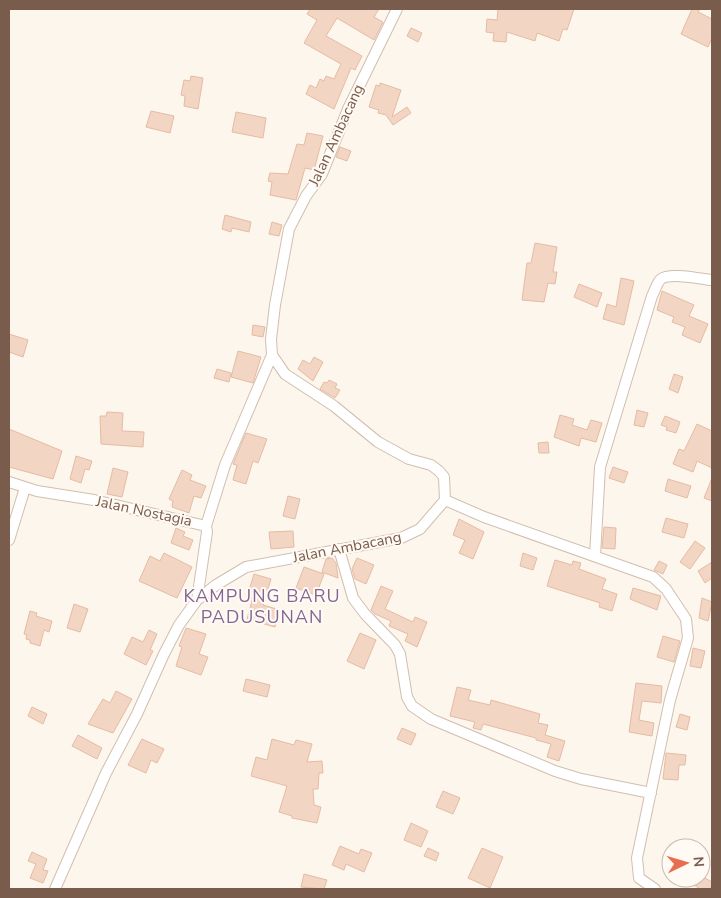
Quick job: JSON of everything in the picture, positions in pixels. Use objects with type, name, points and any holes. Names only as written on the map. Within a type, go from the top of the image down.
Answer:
[{"type":"street","name":"Jalan Ambacang","points":[[272,355],[271,339],[275,305],[289,229],[306,196],[322,174],[348,109],[397,9]]},
{"type":"street","points":[[595,556],[600,467],[652,296],[660,280],[664,277],[712,280]]},
{"type":"street","points":[[272,355],[285,374],[334,406],[378,442],[409,459],[431,466],[439,471],[444,477],[445,500],[484,517],[643,573],[660,582],[686,619],[688,638],[670,700],[637,858],[639,878],[655,889]]},
{"type":"street","points":[[206,526],[225,464],[272,355]]},
{"type":"street","name":"Jalan Nostagia","points":[[9,482],[25,488],[120,506],[206,526],[208,532],[198,600]]},
{"type":"street","points":[[9,540],[25,488]]},
{"type":"street","name":"Jalan Ambacang","points":[[55,889],[106,773],[137,714],[164,654],[179,625],[198,600],[216,585],[246,567],[383,542],[411,533],[427,522],[445,500]]},
{"type":"street","points":[[339,549],[353,598],[365,614],[395,645],[400,654],[407,697],[412,706],[431,719],[555,770],[581,779],[651,793]]},
{"type":"building","points":[[310,9],[379,9],[374,17],[383,22],[374,40],[337,18],[326,36],[362,56],[355,70],[351,68],[334,109],[306,94],[310,85],[316,88],[320,79],[324,81],[326,76],[334,79],[341,64],[304,43],[317,20],[307,14]]},
{"type":"building","points":[[498,9],[574,9],[567,30],[563,29],[559,41],[537,33],[535,41],[507,32],[506,42],[493,41],[494,33],[486,32],[487,19],[497,20]]},
{"type":"building","points":[[692,9],[700,9],[698,12],[712,19],[712,38],[708,47],[681,34]]},
{"type":"building","points":[[411,28],[422,33],[418,42],[407,36]]},
{"type":"building","points":[[191,76],[203,78],[198,109],[184,106],[185,96],[181,95],[184,80],[190,81]]},
{"type":"building","points":[[380,83],[401,90],[392,117],[407,107],[411,113],[393,125],[386,115],[378,113],[379,110],[369,107],[376,85],[380,86]]},
{"type":"building","points":[[151,111],[174,116],[170,133],[146,127]]},
{"type":"building","points":[[236,112],[266,118],[263,138],[232,132]]},
{"type":"building","points":[[307,133],[323,136],[314,170],[305,168],[296,200],[270,195],[272,182],[268,181],[270,173],[288,174],[297,144],[304,145]]},
{"type":"building","points":[[340,147],[351,151],[347,161],[336,157]]},
{"type":"building","points":[[225,215],[251,222],[249,232],[232,228],[231,232],[222,229]]},
{"type":"building","points":[[272,222],[282,225],[279,236],[269,234]]},
{"type":"building","points":[[535,243],[557,247],[553,272],[557,272],[555,284],[548,283],[544,302],[522,300],[527,263],[531,263]]},
{"type":"building","points":[[621,278],[634,281],[624,325],[603,319],[607,304],[616,307]]},
{"type":"building","points":[[579,284],[602,293],[597,307],[574,297]]},
{"type":"building","points":[[662,291],[694,305],[689,316],[708,324],[700,343],[682,335],[685,327],[672,322],[674,317],[657,310]]},
{"type":"building","points":[[253,325],[265,327],[263,337],[252,335]]},
{"type":"building","points":[[9,334],[28,340],[23,357],[9,352]]},
{"type":"building","points":[[238,351],[261,357],[253,383],[231,377]]},
{"type":"building","points":[[314,357],[323,362],[313,381],[298,369],[303,360],[310,364]]},
{"type":"building","points":[[217,369],[231,373],[229,382],[214,378]]},
{"type":"building","points":[[674,374],[683,377],[678,393],[669,389]]},
{"type":"building","points":[[329,380],[337,384],[335,388],[340,390],[335,398],[320,389],[324,382],[327,383]]},
{"type":"building","points":[[637,410],[648,413],[644,427],[634,425]]},
{"type":"building","points":[[107,412],[123,413],[122,431],[144,432],[143,447],[101,444],[100,416],[106,416]]},
{"type":"building","points":[[560,415],[574,419],[572,425],[587,430],[591,420],[602,423],[596,442],[581,438],[579,446],[554,437]]},
{"type":"building","points":[[665,416],[680,422],[676,433],[666,430],[667,427],[661,425]]},
{"type":"building","points":[[697,424],[712,431],[712,468],[697,461],[693,472],[673,464],[679,449],[684,451]]},
{"type":"building","points":[[9,429],[62,451],[53,479],[9,467]]},
{"type":"building","points":[[246,433],[267,439],[258,463],[253,461],[246,484],[233,480],[237,465],[233,464]]},
{"type":"building","points":[[548,442],[549,453],[539,453],[538,443]]},
{"type":"building","points":[[76,456],[92,461],[89,470],[85,469],[81,483],[70,479]]},
{"type":"building","points":[[613,467],[628,472],[624,483],[609,478]]},
{"type":"building","points":[[113,468],[128,472],[122,497],[107,494]]},
{"type":"building","points":[[182,470],[192,475],[190,480],[206,486],[201,498],[194,496],[189,513],[172,507],[173,501],[169,499]]},
{"type":"building","points":[[712,478],[712,501],[704,498]]},
{"type":"building","points":[[668,479],[691,486],[687,498],[665,491]]},
{"type":"building","points":[[288,496],[300,499],[295,519],[283,516]]},
{"type":"building","points":[[666,518],[688,524],[684,538],[662,532]]},
{"type":"building","points":[[459,519],[484,532],[473,559],[459,553],[465,540],[453,535]]},
{"type":"building","points":[[604,527],[616,528],[615,549],[602,548]]},
{"type":"building","points":[[176,528],[185,532],[183,536],[193,540],[189,550],[171,543]]},
{"type":"building","points":[[293,531],[294,547],[271,549],[269,532]]},
{"type":"building","points":[[695,541],[705,548],[690,569],[680,562]]},
{"type":"building","points":[[164,553],[192,567],[177,598],[139,581],[150,556],[160,561]]},
{"type":"building","points":[[523,553],[537,558],[533,570],[520,566]]},
{"type":"building","points":[[332,558],[336,563],[338,578],[322,572],[326,559]]},
{"type":"building","points":[[357,558],[374,565],[366,584],[355,579],[352,569]]},
{"type":"building","points":[[555,560],[572,565],[573,561],[581,563],[579,569],[606,579],[602,589],[617,594],[612,611],[599,607],[600,603],[547,586]]},
{"type":"building","points":[[659,561],[667,565],[663,574],[654,570]]},
{"type":"building","points":[[712,562],[712,578],[705,583],[698,571]]},
{"type":"building","points":[[304,567],[324,574],[316,595],[296,588]]},
{"type":"building","points":[[254,574],[271,579],[263,605],[280,610],[275,627],[247,619],[252,601],[246,600]]},
{"type":"building","points":[[381,586],[393,591],[385,609],[413,622],[415,617],[427,622],[417,647],[405,641],[408,634],[389,626],[391,621],[375,614],[371,610]]},
{"type":"building","points":[[633,588],[661,596],[657,610],[630,599]]},
{"type":"building","points":[[702,598],[712,602],[708,621],[699,618]]},
{"type":"building","points":[[74,604],[88,609],[80,632],[67,628]]},
{"type":"building","points":[[30,611],[37,613],[36,616],[52,621],[49,632],[44,630],[40,646],[30,643],[30,640],[26,639],[27,635],[24,634]]},
{"type":"building","points":[[186,628],[206,634],[199,654],[208,657],[201,675],[176,666],[182,647],[179,646]]},
{"type":"building","points":[[149,630],[157,634],[150,650],[153,651],[146,665],[124,654],[132,637],[143,642]]},
{"type":"building","points":[[360,633],[376,640],[364,669],[347,661]]},
{"type":"building","points":[[663,636],[680,641],[674,662],[657,657]]},
{"type":"building","points":[[693,648],[705,651],[701,668],[690,666]]},
{"type":"building","points":[[246,679],[270,685],[267,697],[243,691]]},
{"type":"building","points":[[636,683],[662,686],[661,703],[642,701],[639,720],[654,723],[652,736],[629,732]]},
{"type":"building","points":[[457,687],[471,690],[468,700],[490,705],[491,700],[540,714],[538,723],[548,725],[545,735],[565,741],[559,761],[547,757],[551,744],[536,740],[536,738],[483,724],[481,730],[473,728],[475,722],[450,716]]},
{"type":"building","points":[[116,691],[132,699],[113,733],[88,724],[103,699],[110,703]]},
{"type":"building","points":[[32,707],[47,714],[43,724],[28,716]]},
{"type":"building","points":[[680,714],[690,717],[687,730],[676,727]]},
{"type":"building","points":[[402,728],[416,734],[411,745],[397,739]]},
{"type":"building","points":[[78,735],[102,748],[97,759],[72,746]]},
{"type":"building","points":[[142,739],[164,749],[157,763],[151,760],[146,773],[128,765]]},
{"type":"building","points":[[272,739],[294,745],[296,740],[312,744],[307,762],[322,761],[323,773],[319,773],[318,789],[313,789],[314,805],[321,807],[317,823],[292,818],[292,816],[279,812],[287,786],[251,776],[256,757],[267,760]]},
{"type":"building","points":[[666,753],[686,755],[685,765],[679,765],[678,780],[663,779]]},
{"type":"building","points":[[443,791],[460,798],[453,814],[436,807]]},
{"type":"building","points":[[411,823],[428,831],[421,847],[404,840]]},
{"type":"building","points":[[340,846],[359,854],[361,849],[372,853],[364,872],[346,864],[344,870],[332,865]]},
{"type":"building","points":[[428,848],[439,853],[436,861],[424,856]]},
{"type":"building","points":[[482,848],[503,857],[490,888],[468,878]]},
{"type":"building","points":[[32,852],[47,859],[43,870],[48,871],[43,883],[30,878],[36,864],[28,861]]},
{"type":"building","points":[[304,874],[327,880],[324,889],[301,887]]},
{"type":"district","name":"KAMPUNG BARU PADUSUNAN","points":[[262,606]]}]
